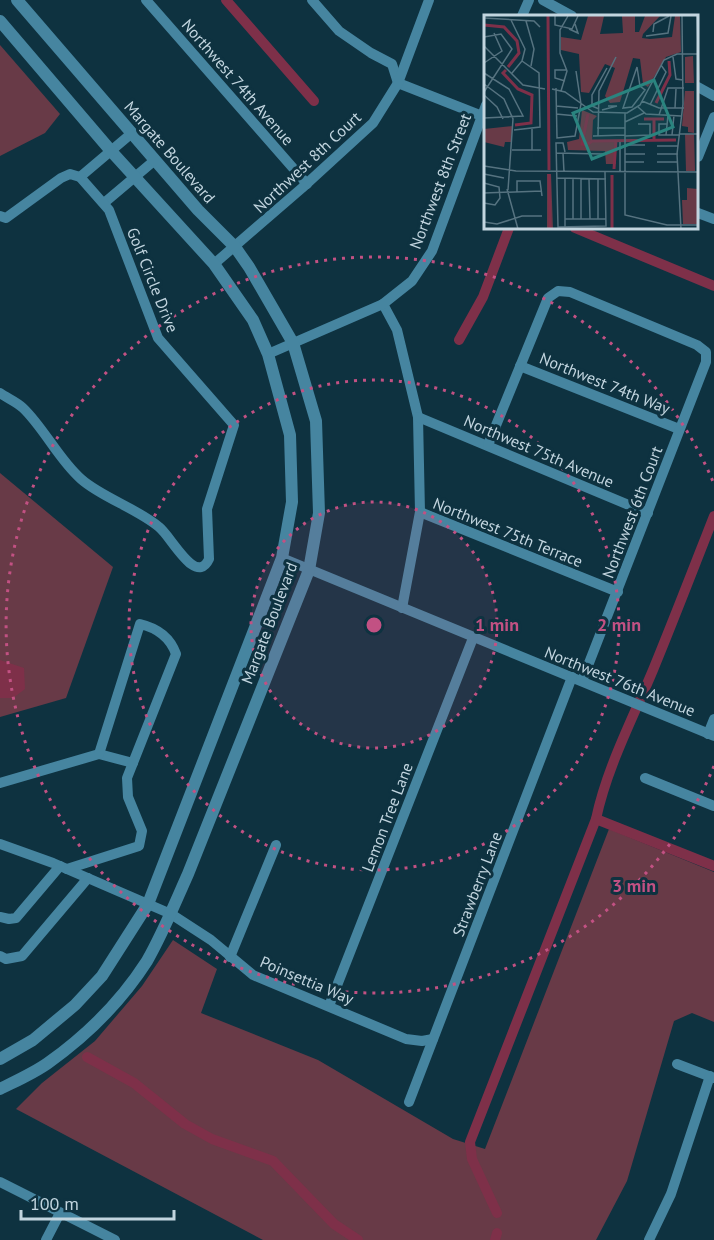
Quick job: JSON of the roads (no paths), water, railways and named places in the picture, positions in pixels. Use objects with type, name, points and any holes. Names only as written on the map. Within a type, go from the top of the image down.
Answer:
[{"type":"street","name":"Margate Boulevard","points":[[0,1089],[47,1063],[92,1027],[121,996],[147,961],[171,914],[309,570],[319,513],[316,421],[308,388],[293,343],[249,267],[235,247],[198,210],[17,0]]},
{"type":"street","name":"Northwest 74th Avenue","points":[[146,0],[307,184]]},
{"type":"street","points":[[312,0],[339,31],[371,53],[393,64],[398,83],[484,111]]},
{"type":"street","name":"Northwest 8th Court","points":[[214,264],[307,184],[373,123],[398,83],[429,0]]},
{"type":"street","points":[[522,15],[529,0]]},
{"type":"street","points":[[543,0],[570,15]]},
{"type":"street","name":"Margate Boulevard","points":[[0,21],[111,151],[214,264],[253,320],[268,354],[290,435],[292,502],[282,558],[148,904],[102,976],[75,1005],[33,1040],[0,1059]]},
{"type":"street","points":[[699,88],[714,96]]},
{"type":"street","name":"Northwest 8th Street","points":[[268,354],[383,304],[412,281],[432,251],[484,111]]},
{"type":"street","points":[[699,154],[714,117]]},
{"type":"street","points":[[0,216],[6,218],[61,178],[70,174],[80,177],[132,134]]},
{"type":"street","points":[[104,203],[155,160]]},
{"type":"street","name":"Golf Circle Drive","points":[[0,393],[22,407],[81,479],[160,527],[189,563],[195,567],[206,566],[209,559],[207,509],[234,425],[158,338],[109,210],[80,177]]},
{"type":"street","points":[[699,213],[714,219]]},
{"type":"street","name":"Northwest 6th Court","points":[[520,366],[548,298],[558,291],[570,292],[697,345],[706,352],[706,362],[618,592],[577,679]]},
{"type":"street","points":[[383,304],[397,330],[418,417],[420,512],[402,608]]},
{"type":"street","points":[[488,445],[520,366]]},
{"type":"street","name":"Northwest 74th Way","points":[[520,366],[679,429]]},
{"type":"street","name":"Northwest 75th Avenue","points":[[418,417],[648,513]]},
{"type":"street","name":"Northwest 75th Terrace","points":[[420,512],[618,592]]},
{"type":"street","name":"Northwest 76th Avenue","points":[[282,558],[711,735]]},
{"type":"street","points":[[0,917],[16,918],[63,868],[139,846],[142,831],[129,797],[127,778],[176,654],[171,641],[152,626],[140,624],[99,754]]},
{"type":"street","name":"Lemon Tree Lane","points":[[329,1006],[473,638]]},
{"type":"street","name":"Strawberry Lane","points":[[410,1102],[577,679]]},
{"type":"street","points":[[711,735],[714,719]]},
{"type":"street","points":[[0,783],[99,754],[133,763]]},
{"type":"street","points":[[645,778],[714,806]]},
{"type":"street","name":"Poinsettia Way","points":[[0,844],[88,878],[171,914],[211,940],[253,975],[406,1039],[422,1041],[433,1039]]},
{"type":"street","points":[[230,957],[276,845]]},
{"type":"street","points":[[0,956],[6,959],[22,956],[88,878]]},
{"type":"street","points":[[649,1240],[671,1194],[712,1077],[677,1064]]},
{"type":"street","points":[[0,1182],[115,1240]]},
{"type":"street","points":[[46,1240],[60,1213]]},
{"type":"waterway","points":[[226,0],[314,101]]},
{"type":"waterway","points":[[459,340],[483,297],[508,230]]},
{"type":"waterway","points":[[580,230],[714,286]]},
{"type":"waterway","points":[[497,1213],[472,1159],[470,1142],[596,819],[621,743],[653,670],[714,516]]},
{"type":"waterway","points":[[596,819],[714,866]]},
{"type":"waterway","points":[[87,1057],[134,1083],[185,1124],[212,1139],[273,1161],[334,1224],[358,1240]]},
{"type":"waterway","points":[[495,1240],[497,1233]]}]
